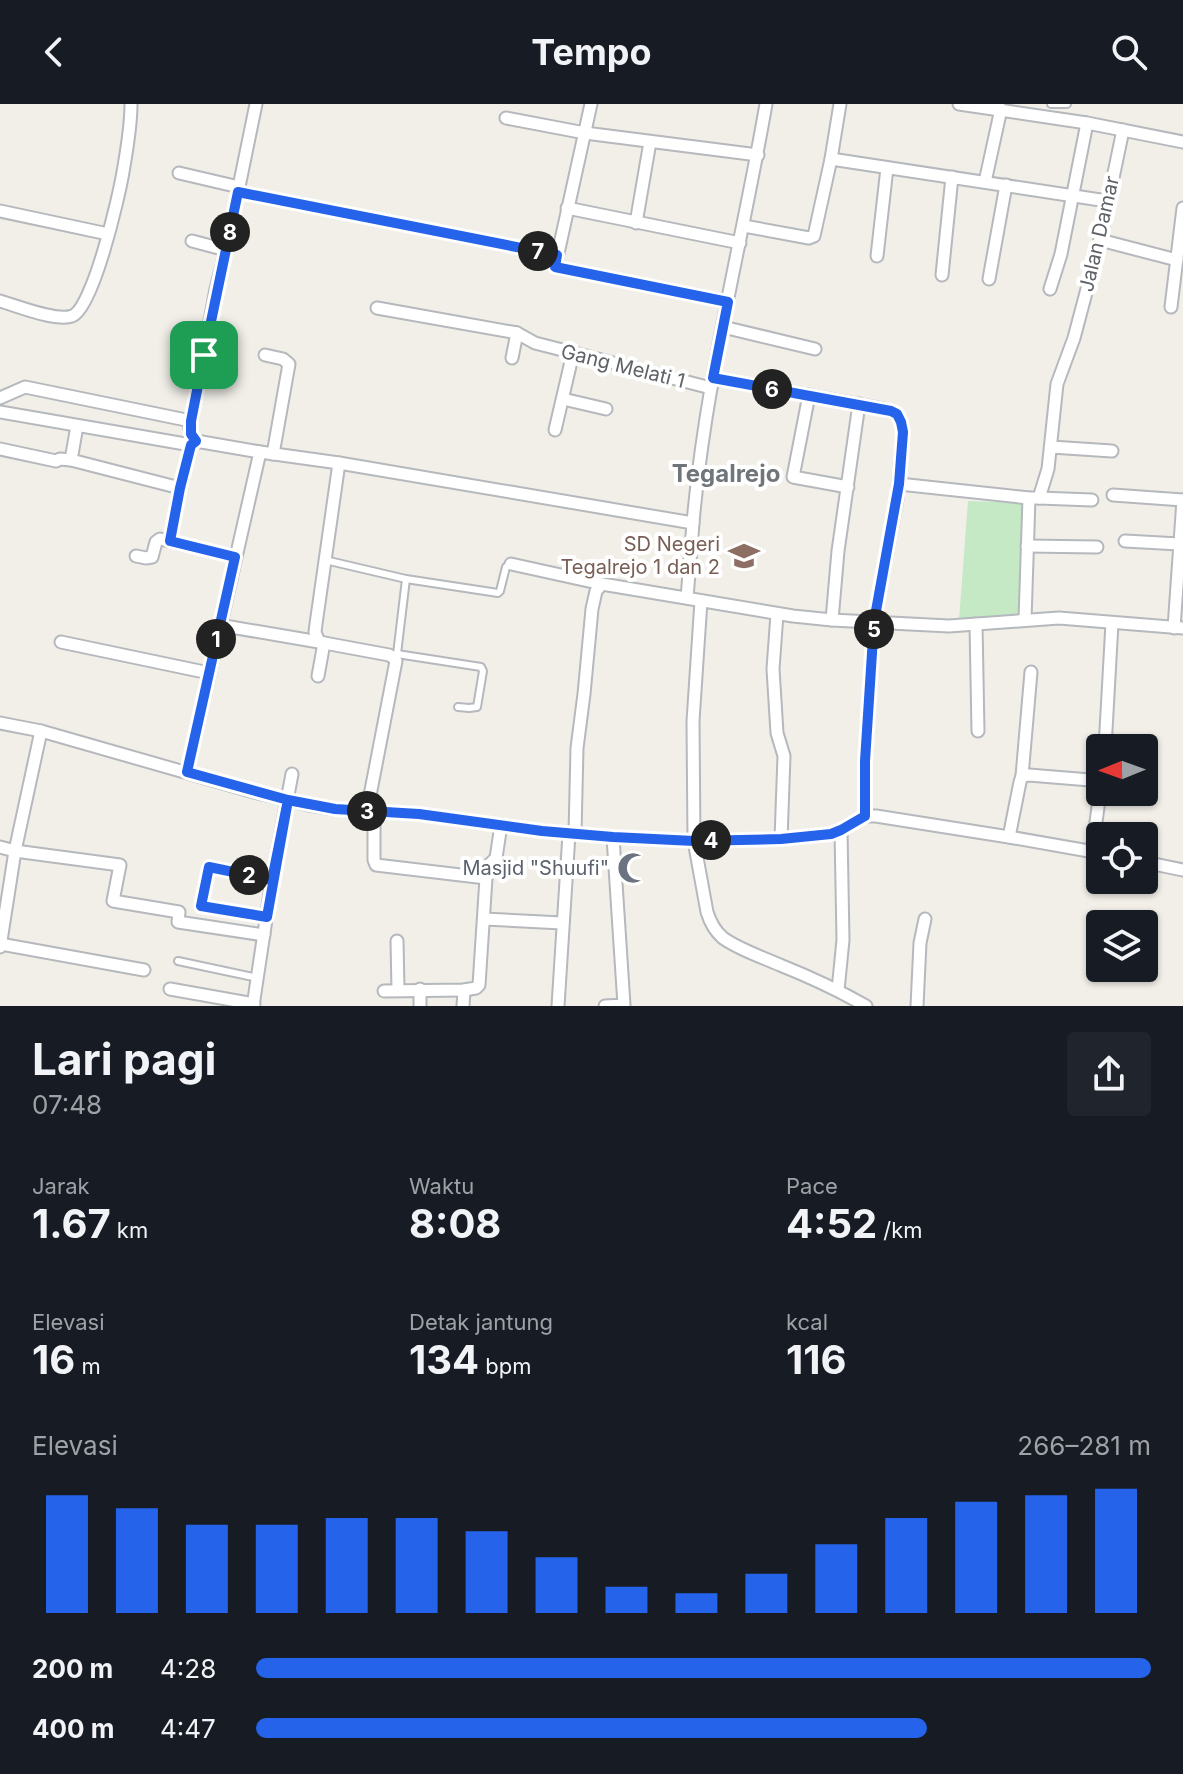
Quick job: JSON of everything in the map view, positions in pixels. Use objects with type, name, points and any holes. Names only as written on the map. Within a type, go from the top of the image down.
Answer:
[{"type":"street","points":[[0,303],[68,318],[78,313],[84,305],[96,277],[123,175],[131,104]]},
{"type":"street","points":[[170,541],[193,443],[191,421],[256,104]]},
{"type":"street","points":[[556,261],[591,104]]},
{"type":"street","points":[[687,598],[696,490],[712,383],[766,104]]},
{"type":"street","points":[[744,226],[813,238],[840,104]]},
{"type":"street","points":[[959,104],[1002,106],[1183,142]]},
{"type":"street","points":[[985,182],[1002,106]]},
{"type":"street","points":[[506,118],[585,133],[758,155]]},
{"type":"street","points":[[1050,289],[1061,254],[1087,123]]},
{"type":"street","name":"Jalan Damar","points":[[1025,620],[1027,546],[1034,498],[1048,469],[1057,384],[1074,338],[1100,240],[1123,130]]},
{"type":"street","points":[[636,223],[650,142]]},
{"type":"street","points":[[831,159],[1107,201]]},
{"type":"street","points":[[877,256],[887,168]]},
{"type":"street","points":[[179,173],[239,190],[728,302]]},
{"type":"street","points":[[942,275],[952,177]]},
{"type":"street","points":[[989,279],[1006,185]]},
{"type":"street","points":[[567,208],[740,243]]},
{"type":"street","points":[[1171,307],[1183,208]]},
{"type":"street","points":[[0,211],[108,234]]},
{"type":"street","points":[[1100,240],[1177,260]]},
{"type":"street","points":[[192,241],[226,250]]},
{"type":"street","name":"Gang Melati 1","points":[[377,308],[517,333],[535,343],[573,353],[712,383],[809,395],[891,411],[897,414],[903,432],[899,484]]},
{"type":"street","points":[[723,327],[815,349]]},
{"type":"street","points":[[512,358],[517,333]]},
{"type":"street","points":[[555,430],[573,353]]},
{"type":"street","points":[[187,772],[235,557],[267,453],[289,364],[283,359],[265,355]]},
{"type":"street","points":[[0,398],[25,387],[191,421]]},
{"type":"street","points":[[809,395],[793,477],[848,487]]},
{"type":"street","points":[[563,399],[606,409]]},
{"type":"street","points":[[832,620],[838,551],[859,404]]},
{"type":"street","points":[[0,412],[339,463],[693,523]]},
{"type":"street","points":[[71,460],[77,426]]},
{"type":"street","points":[[1051,447],[1112,451]]},
{"type":"street","points":[[0,449],[56,461],[71,460],[180,488]]},
{"type":"street","points":[[318,676],[321,642],[315,632],[339,463]]},
{"type":"street","points":[[865,816],[865,761],[874,629],[899,484],[1034,498],[1092,500]]},
{"type":"street","points":[[511,564],[602,584],[874,629],[1059,618],[1179,628],[1179,544],[1183,500],[1113,495]]},
{"type":"street","points":[[136,556],[152,557],[157,540],[235,557]]},
{"type":"street","points":[[1125,541],[1179,544]]},
{"type":"street","points":[[1027,546],[1097,547]]},
{"type":"street","points":[[558,1006],[577,748],[592,609],[596,591],[602,584]]},
{"type":"street","points":[[701,601],[693,721],[694,841],[707,912],[716,931],[725,939],[838,990],[865,1006]]},
{"type":"street","points":[[777,614],[773,669],[777,733],[784,756],[781,839]]},
{"type":"street","points":[[1106,734],[1112,623]]},
{"type":"street","points":[[976,624],[978,731]]},
{"type":"street","points":[[219,625],[396,656],[371,811],[376,865],[486,878]]},
{"type":"street","points":[[61,642],[209,673]]},
{"type":"street","points":[[1009,837],[1022,776],[1031,672]]},
{"type":"street","points":[[0,723],[41,731],[288,800],[335,809],[419,814],[572,834],[694,841],[781,839],[831,834],[865,816],[1086,850]]},
{"type":"street","points":[[41,731],[15,851],[0,945],[144,970]]},
{"type":"street","points":[[170,989],[253,1005],[292,774]]},
{"type":"street","points":[[1022,776],[1086,780]]},
{"type":"street","points":[[384,991],[464,990],[479,985],[486,878],[490,864],[496,858],[501,825]]},
{"type":"street","points":[[838,990],[843,940],[841,830]]},
{"type":"street","points":[[605,1006],[625,1005],[613,837]]},
{"type":"street","points":[[0,847],[120,865],[113,901],[179,912],[178,922],[264,935]]},
{"type":"street","points":[[1158,865],[1183,870]]},
{"type":"street","points":[[267,917],[201,906],[209,867],[272,880]]},
{"type":"street","points":[[484,919],[562,923]]},
{"type":"street","points":[[917,1006],[920,943],[925,919]]},
{"type":"street","points":[[397,941],[398,990]]},
{"type":"street","points":[[420,989],[420,1006]]},
{"type":"street","points":[[463,1006],[464,990]]},
{"type":"lane","points":[[1051,104],[1067,104]]},
{"type":"lane","points":[[325,560],[406,579],[498,593],[506,567],[511,564]]},
{"type":"lane","points":[[406,579],[396,656],[481,667],[477,707],[458,707]]},
{"type":"lane","points":[[178,961],[258,978]]},
{"type":"green space","points":[[968,501],[1026,503],[1022,617],[959,620]]},
{"type":"place","name":"SD Negeri Tegalrejo 1 dan 2","points":[[744,556]]},
{"type":"place","name":"Masjid \"Shuufi\"","points":[[633,868]]},
{"type":"district","name":"Tegalrejo","points":[[726,473]]},
{"type":"route","points":[[204,355],[191,421],[191,434],[196,441],[191,445],[170,541],[235,557],[187,772],[288,800],[272,880],[209,867],[201,906],[267,917],[288,800],[335,809],[419,814],[542,831],[694,841],[801,838],[831,834],[865,816],[865,761],[874,622],[899,484],[903,432],[897,414],[859,404],[713,378],[728,302],[555,267],[557,255],[238,192],[204,355]]}]
